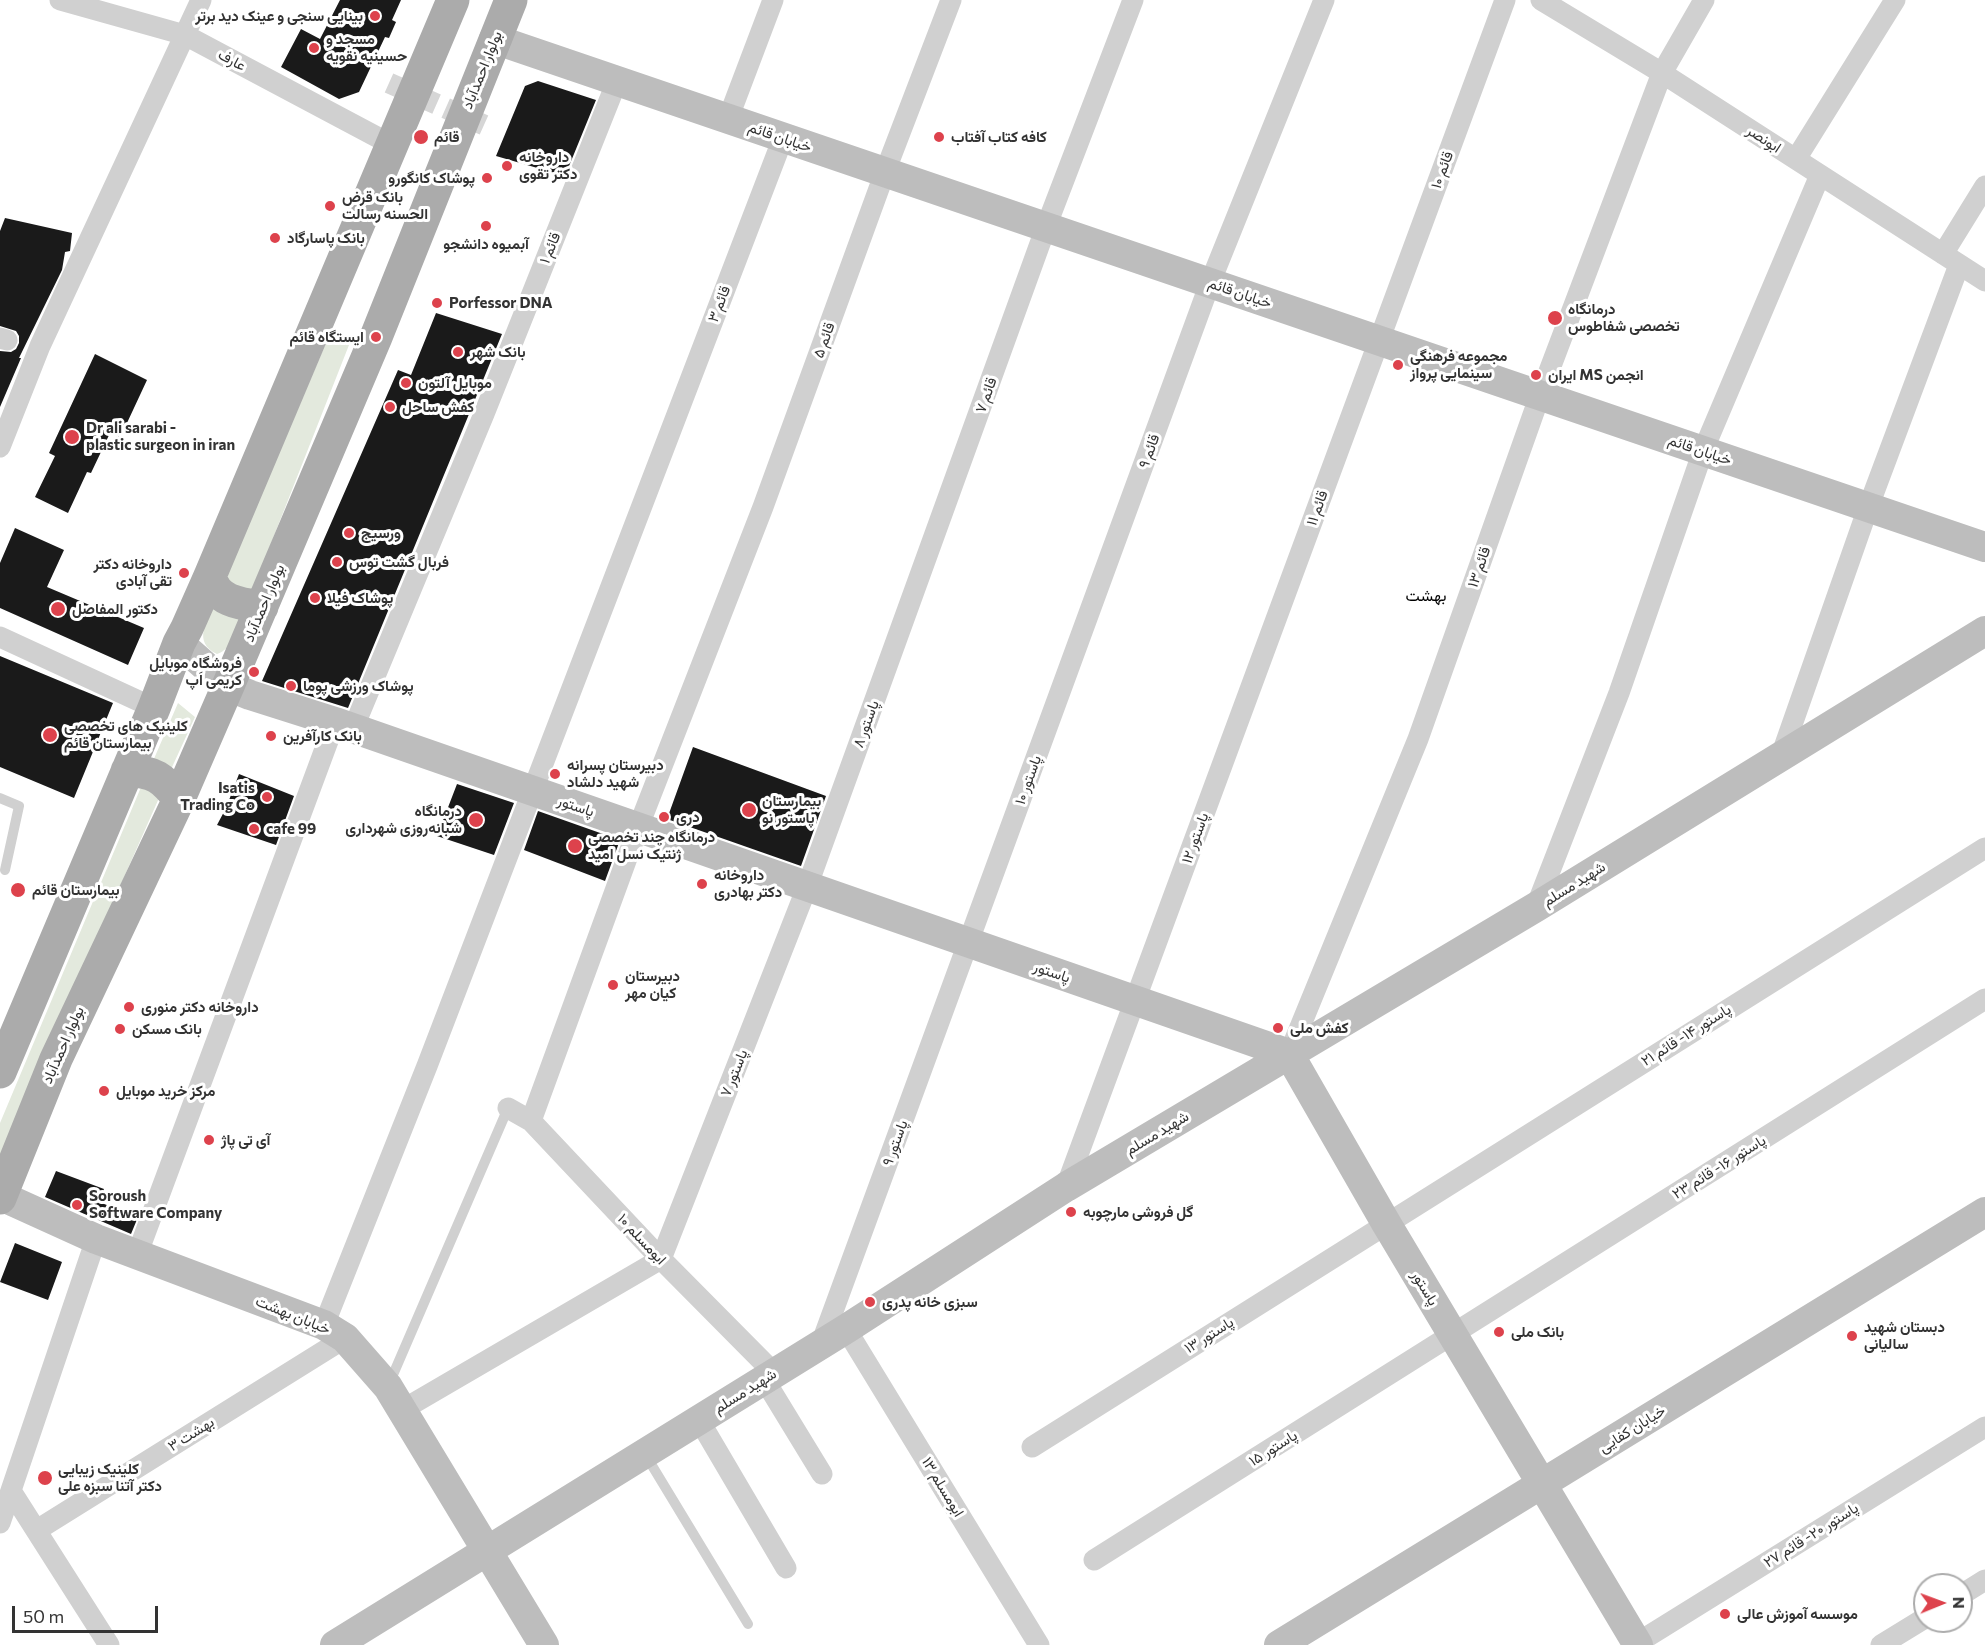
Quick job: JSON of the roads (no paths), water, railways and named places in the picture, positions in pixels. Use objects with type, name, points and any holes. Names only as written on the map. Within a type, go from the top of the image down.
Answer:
[{"type":"main road","points":[[0,1072],[154,708],[179,643],[188,628],[453,0]]},
{"type":"main road","name":"بولوار احمدآباد","points":[[0,1197],[56,1059],[179,799],[262,607],[376,337],[510,0]]},
{"type":"main road","points":[[210,576],[212,584],[225,598],[238,604],[262,607]]},
{"type":"main road","points":[[127,771],[141,771],[158,776],[169,785],[179,799]]},
{"type":"street","name":"عارف","points":[[60,0],[184,35],[393,146]]},
{"type":"street","points":[[0,447],[40,346],[201,0]]},
{"type":"street","points":[[728,119],[773,0]]},
{"type":"street","name":"قائم ۵","points":[[531,1121],[638,828],[763,507],[885,172],[951,0]]},
{"type":"street","name":"قائم ۷","points":[[925,562],[1046,227],[1133,0]]},
{"type":"street","name":"قائم ۹","points":[[1088,618],[1210,283],[1324,0]]},
{"type":"street","name":"قائم ۱۰","points":[[1379,340],[1505,0]]},
{"type":"street","name":"ابونصر","points":[[1541,0],[1662,73],[1985,281]]},
{"type":"street","name":"قائم ۱۳","points":[[1289,1054],[1418,739],[1540,395],[1662,73],[1704,0]]},
{"type":"street","points":[[1796,159],[1895,0]]},
{"type":"street","name":"خیابان قائم","points":[[494,39],[1985,547]]},
{"type":"street","name":"قائم ۱","points":[[137,1255],[234,995],[344,726],[484,414],[617,81]]},
{"type":"street","name":"قائم ۳","points":[[334,1331],[427,1066],[783,138]]},
{"type":"street","points":[[1536,907],[1619,693],[1703,451],[1820,175]]},
{"type":"street","points":[[1781,756],[1868,508],[1915,383],[1951,259],[1985,186]]},
{"type":"street","name":"قائم ۱۱","points":[[1255,675],[1379,340]]},
{"type":"street","name":"پاستور ۸","points":[[807,887],[925,562]]},
{"type":"street","name":"پاستور ۱۰","points":[[969,943],[1088,618]]},
{"type":"street","name":"شهید مسلم","points":[[334,1645],[834,1336],[1066,1187],[1536,907],[1985,630]]},
{"type":"street","points":[[0,637],[154,708]]},
{"type":"street","name":"پاستور","points":[[179,643],[228,686],[250,695],[1289,1054],[1386,1223],[1636,1645]]},
{"type":"street","name":"پاستور ۱۲","points":[[1066,1187],[1255,675]]},
{"type":"street","name":"پاستور ۱۴- قائم ۲۱","points":[[1386,1223],[1985,848]]},
{"type":"street","name":"پاستور ۷","points":[[661,1259],[807,887]]},
{"type":"street","name":"پاستور ۹","points":[[834,1336],[969,943]]},
{"type":"street","name":"پاستور ۱۶- قائم ۲۳","points":[[1453,1335],[1985,999]]},
{"type":"street","name":"ابومسلم ۱۰","points":[[508,1108],[531,1121],[769,1376],[822,1474]]},
{"type":"street","name":"خیابان بهشت","points":[[0,1197],[96,1239],[334,1331],[395,1399],[544,1645]]},
{"type":"street","name":"خیابان کفایی","points":[[1279,1645],[1985,1212]]},
{"type":"street","name":"پاستور ۱۳","points":[[1032,1447],[1386,1223]]},
{"type":"street","points":[[0,1523],[96,1239]]},
{"type":"street","points":[[395,1399],[661,1259]]},
{"type":"street","name":"بهشت ۳","points":[[37,1530],[334,1331]]},
{"type":"street","name":"پاستور ۱۵","points":[[1094,1560],[1453,1335]]},
{"type":"street","name":"ابومسلم ۱۳","points":[[834,1336],[1039,1645]]},
{"type":"street","points":[[699,1420],[786,1568]]},
{"type":"street","name":"پاستور ۲۰- قائم ۲۷","points":[[1636,1645],[1985,1427]]},
{"type":"street","points":[[11,1491],[109,1645]]},
{"type":"street","points":[[1881,1645],[1913,1625]]},
{"type":"lane","points":[[0,798],[19,806],[5,870]]},
{"type":"lane","points":[[395,1399],[508,1108]]},
{"type":"lane","points":[[645,1454],[748,1624]]},
{"type":"tunnel","points":[[389,83],[484,125]]},
{"type":"place","name":"بینایی سنجی و عینک دید برتر","points":[[375,16]]},
{"type":"place","name":"مسجد و حسینیه نقویه","points":[[314,48]]},
{"type":"place","name":"قائم","points":[[421,137]]},
{"type":"place","name":"کافه کتاب آفتاب","points":[[939,137]]},
{"type":"place","name":"داروخانه دکتر تقوی","points":[[507,166]]},
{"type":"place","name":"پوشاک کانگورو","points":[[487,178]]},
{"type":"place","name":"بانک قرض الحسنه رسالت","points":[[330,206]]},
{"type":"place","name":"آبمیوه دانشجو","points":[[486,226]]},
{"type":"place","name":"بانک پاسارگاد","points":[[275,238]]},
{"type":"place","name":"Porfessor DNA","points":[[437,303]]},
{"type":"place","name":"درمانگاه تخصصی شفاطوس","points":[[1555,318]]},
{"type":"place","name":"ایستگاه قائم","points":[[376,337]]},
{"type":"place","name":"بانک شهر","points":[[458,352]]},
{"type":"place","name":"مجموعه فرهنگی سینمایی پرواز","points":[[1398,365]]},
{"type":"place","name":"ایران MS انجمن","points":[[1536,375]]},
{"type":"place","name":"موبایل آلتون","points":[[406,383]]},
{"type":"place","name":"کفش ساحل","points":[[390,407]]},
{"type":"place","name":"Dr ali sarabi - plastic surgeon in iran","points":[[72,437]]},
{"type":"place","name":"ورسیج","points":[[349,533]]},
{"type":"place","name":"فربال گشت توس","points":[[337,562]]},
{"type":"place","name":"داروخانه دکتر تقی آبادی","points":[[184,573]]},
{"type":"place","name":"پوشاک فیلا","points":[[315,598]]},
{"type":"place","name":"دكتور المفاصل","points":[[58,609]]},
{"type":"place","name":"فروشگاه موبایل کریمی اَپ","points":[[254,672]]},
{"type":"place","name":"پوشاک ورزشی پوما","points":[[291,686]]},
{"type":"place","name":"کلینیک های تخصصی بیمارستان قائم","points":[[50,735]]},
{"type":"place","name":"بانک کارآفرین","points":[[271,736]]},
{"type":"place","name":"دبیرستان پسرانه شهید دلشاد","points":[[555,774]]},
{"type":"place","name":"Isatis Trading Co","points":[[267,797]]},
{"type":"place","name":"بیمارستان پاستور نو","points":[[749,810]]},
{"type":"place","name":"دری","points":[[664,817]]},
{"type":"place","name":"درمانگاه شبانه‌روزی شهرداری","points":[[476,820]]},
{"type":"place","name":"cafe 99","points":[[254,829]]},
{"type":"place","name":"درمانگاه چند تخصصی ژنتیک نسل امید","points":[[575,846]]},
{"type":"place","name":"داروخانه دکتر بهادری","points":[[702,884]]},
{"type":"place","name":"بیمارستان قائم","points":[[18,890]]},
{"type":"place","name":"دبیرستان کیان مهر","points":[[613,985]]},
{"type":"place","name":"داروخانه دکتر منوری","points":[[129,1007]]},
{"type":"place","name":"کفش ملی","points":[[1278,1028]]},
{"type":"place","name":"بانک مسکن","points":[[120,1029]]},
{"type":"place","name":"مرکز خرید موبایل","points":[[104,1091]]},
{"type":"place","name":"آی تی پاژ","points":[[209,1140]]},
{"type":"place","name":"Soroush Software Company","points":[[77,1205]]},
{"type":"place","name":"گل فروشی مارچوبه","points":[[1071,1212]]},
{"type":"place","name":"سبزی خانه پدری","points":[[870,1302]]},
{"type":"place","name":"بانک ملی","points":[[1499,1332]]},
{"type":"place","name":"دبستان شهید سالیانی","points":[[1852,1336]]},
{"type":"place","name":"کلینیک زیبایی دکتر آتنا سبزه علی","points":[[45,1478]]},
{"type":"place","name":"موسسه آموزش عالی","points":[[1725,1614]]},
{"type":"district","name":"بهشت","points":[[1426,596]]}]
